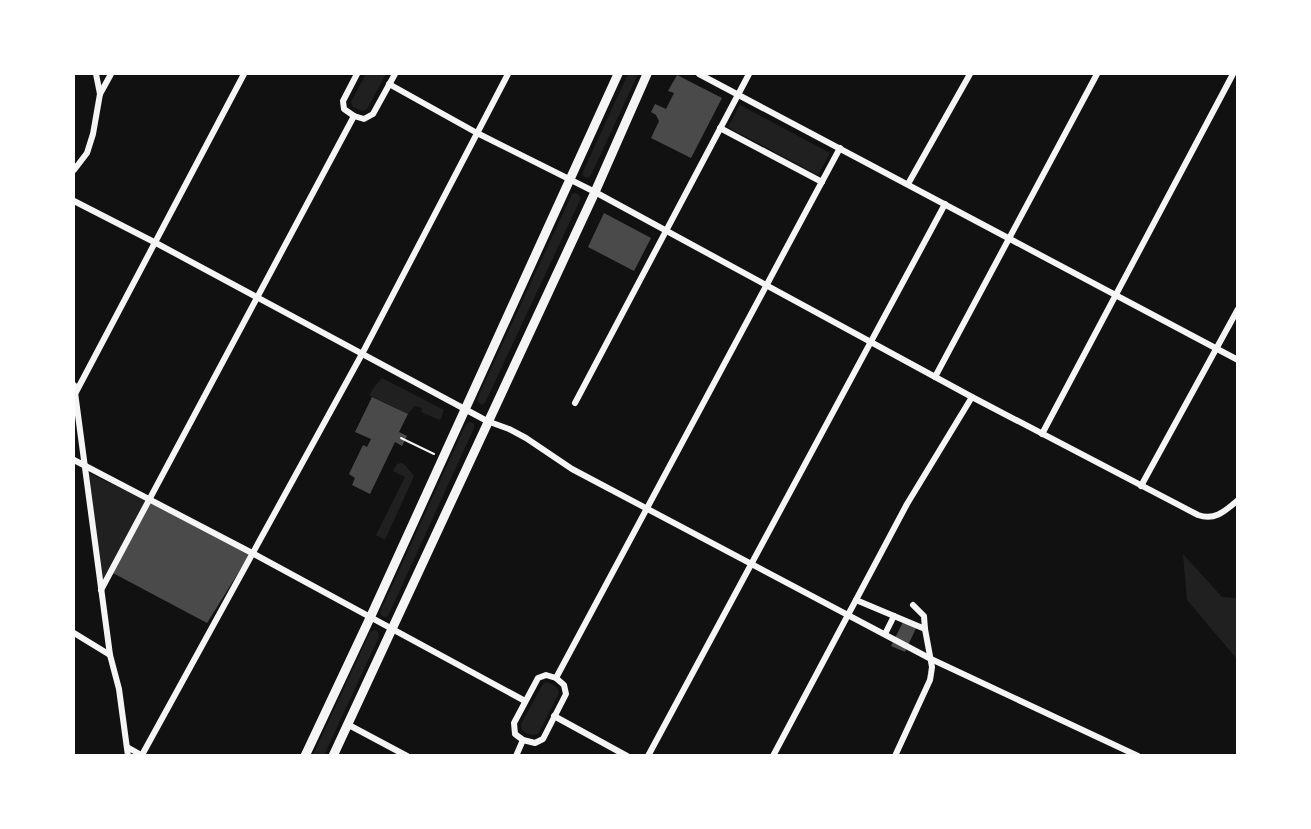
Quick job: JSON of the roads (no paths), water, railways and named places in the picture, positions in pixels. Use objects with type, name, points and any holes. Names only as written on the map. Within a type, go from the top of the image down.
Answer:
[{"type":"main road","points":[[305,756],[618,74]]},
{"type":"main road","points":[[333,756],[595,192],[647,74]]},
{"type":"street","points":[[96,74],[100,94]]},
{"type":"street","points":[[74,170],[87,153],[100,94],[111,74]]},
{"type":"street","points":[[75,396],[244,74]]},
{"type":"street","points":[[357,74],[343,101],[344,109],[364,119],[373,114],[395,74]]},
{"type":"street","points":[[127,747],[142,755],[362,354],[508,74]]},
{"type":"street","points":[[699,74],[1238,360]]},
{"type":"street","points":[[575,403],[749,74]]},
{"type":"street","points":[[908,184],[969,74]]},
{"type":"street","points":[[935,377],[1096,74]]},
{"type":"street","points":[[1042,434],[1233,74]]},
{"type":"street","points":[[389,84],[1198,516],[1210,518],[1222,513],[1238,500]]},
{"type":"street","points":[[101,590],[354,116]]},
{"type":"street","points":[[720,128],[822,182]]},
{"type":"street","points":[[556,678],[840,148]]},
{"type":"street","points":[[74,201],[464,409],[526,438],[560,462],[931,659],[1138,756]]},
{"type":"street","points":[[648,756],[945,204]]},
{"type":"street","points":[[1141,486],[1238,309]]},
{"type":"street","points":[[74,385],[110,655],[119,689],[128,756]]},
{"type":"street","points":[[773,756],[907,504],[972,397]]},
{"type":"street","points":[[74,460],[254,554],[525,702]]},
{"type":"street","points":[[856,600],[924,629]]},
{"type":"street","points":[[895,756],[930,680],[932,667],[924,629],[924,616],[913,605]]},
{"type":"street","points":[[885,634],[894,616]]},
{"type":"street","points":[[74,633],[110,655]]},
{"type":"street","points":[[546,675],[556,678],[564,685],[566,694],[543,739],[535,743],[523,740],[515,734],[514,723],[525,702],[538,678],[546,675]]},
{"type":"street","points":[[554,716],[627,756]]},
{"type":"street","points":[[347,724],[407,756]]},
{"type":"street","points":[[516,756],[523,740]]}]
